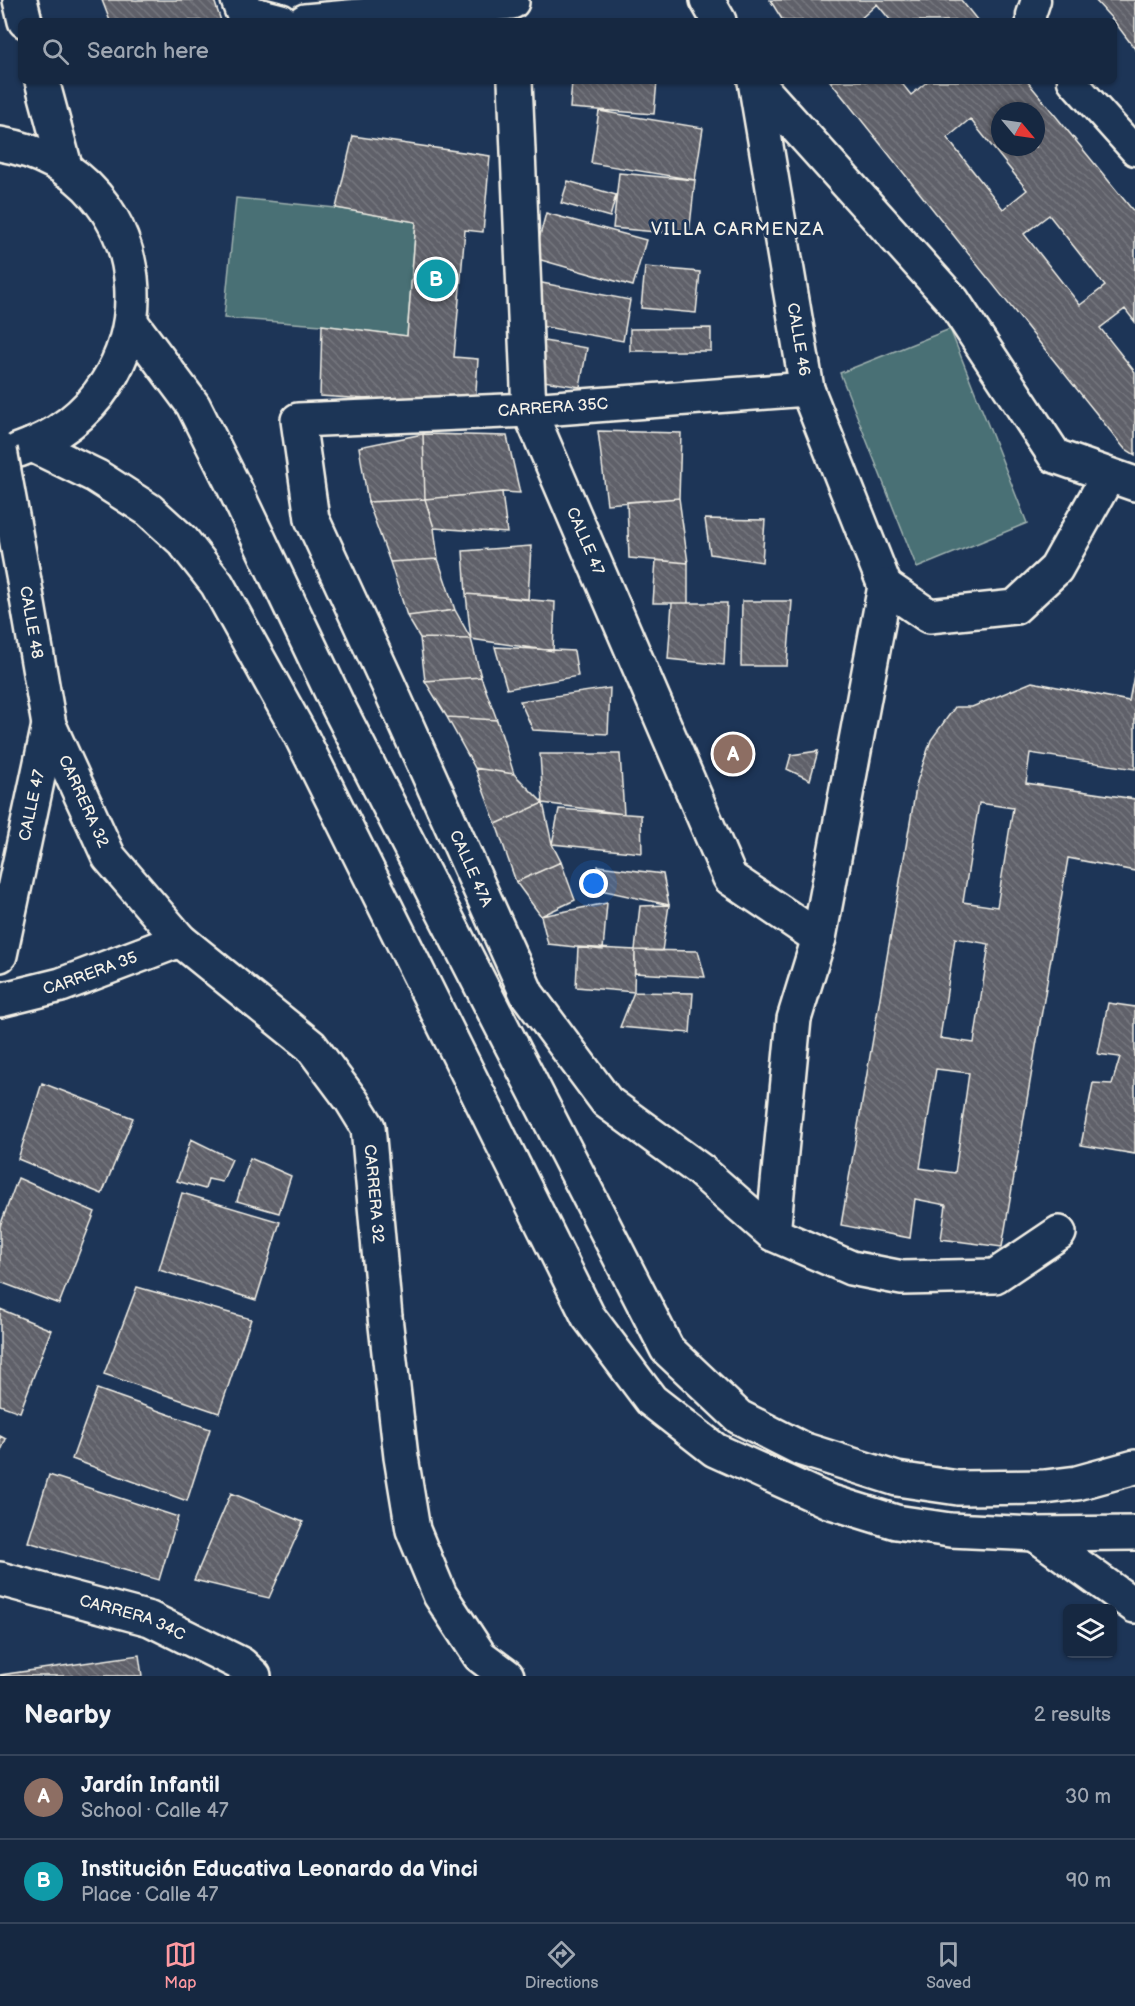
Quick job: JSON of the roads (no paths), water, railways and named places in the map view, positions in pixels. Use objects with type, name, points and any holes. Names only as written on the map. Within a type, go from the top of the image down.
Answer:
[{"type":"main road","points":[[20,0],[24,18]]},
{"type":"main road","points":[[707,0],[717,18]]},
{"type":"main road","points":[[240,5],[273,18]]},
{"type":"main road","points":[[353,18],[512,8]]},
{"type":"main road","points":[[43,84],[66,170]]},
{"type":"main road","name":"CALLE 47","points":[[515,84],[529,410],[730,878],[819,938]]},
{"type":"main road","name":"CALLE 46","points":[[756,84],[807,389],[885,586]]},
{"type":"main road","points":[[758,84],[953,301],[1055,456],[1121,480],[1056,569],[1015,607],[929,616],[885,586],[819,938],[794,1019],[773,1234]]},
{"type":"main road","points":[[0,144],[36,153],[66,170],[95,196],[116,228],[123,246],[131,274],[133,303],[126,345],[117,367],[98,397],[73,422],[53,436],[32,445],[0,452]]},
{"type":"main road","points":[[131,322],[193,405],[339,708],[667,1349],[740,1418],[802,1449],[897,1479],[958,1488],[1046,1487],[1077,1483],[1135,1467]]},
{"type":"main road","name":"CARRERA 35C","points":[[298,420],[529,410],[807,389]]},
{"type":"main road","name":"CALLE 47A","points":[[298,420],[312,519],[527,994],[607,1102],[700,1170],[773,1234],[851,1268],[902,1278],[995,1276],[1059,1233]]},
{"type":"main road","points":[[32,445],[96,476],[150,510],[183,541],[217,584],[300,734],[588,1316],[651,1400],[715,1450],[828,1501],[896,1522],[950,1530],[1035,1534],[1135,1533]]},
{"type":"main road","name":"CALLE 48","points":[[0,452],[49,725]]},
{"type":"main road","name":"CALLE 47","points":[[0,956],[49,725]]},
{"type":"main road","name":"CARRERA 32","points":[[49,725],[109,857],[180,940],[311,1046],[352,1101],[368,1127],[398,1434],[413,1530],[440,1594],[474,1647],[480,1656],[507,1676]]},
{"type":"main road","name":"CARRERA 35","points":[[0,1000],[61,985],[180,940]]},
{"type":"main road","points":[[1035,1534],[1135,1606]]},
{"type":"main road","name":"CARRERA 34C","points":[[0,1579],[150,1619],[241,1664],[254,1676]]},
{"type":"lane","points":[[1032,18],[1036,0]]},
{"type":"lane","points":[[1075,84],[1135,151]]},
{"type":"place","name":"Institución Educativa Leonardo da Vinci","points":[[436,279]]},
{"type":"place","name":"Jardín Infantil","points":[[733,754]]},
{"type":"district","name":"VILLA CARMENZA","points":[[738,229]]}]
